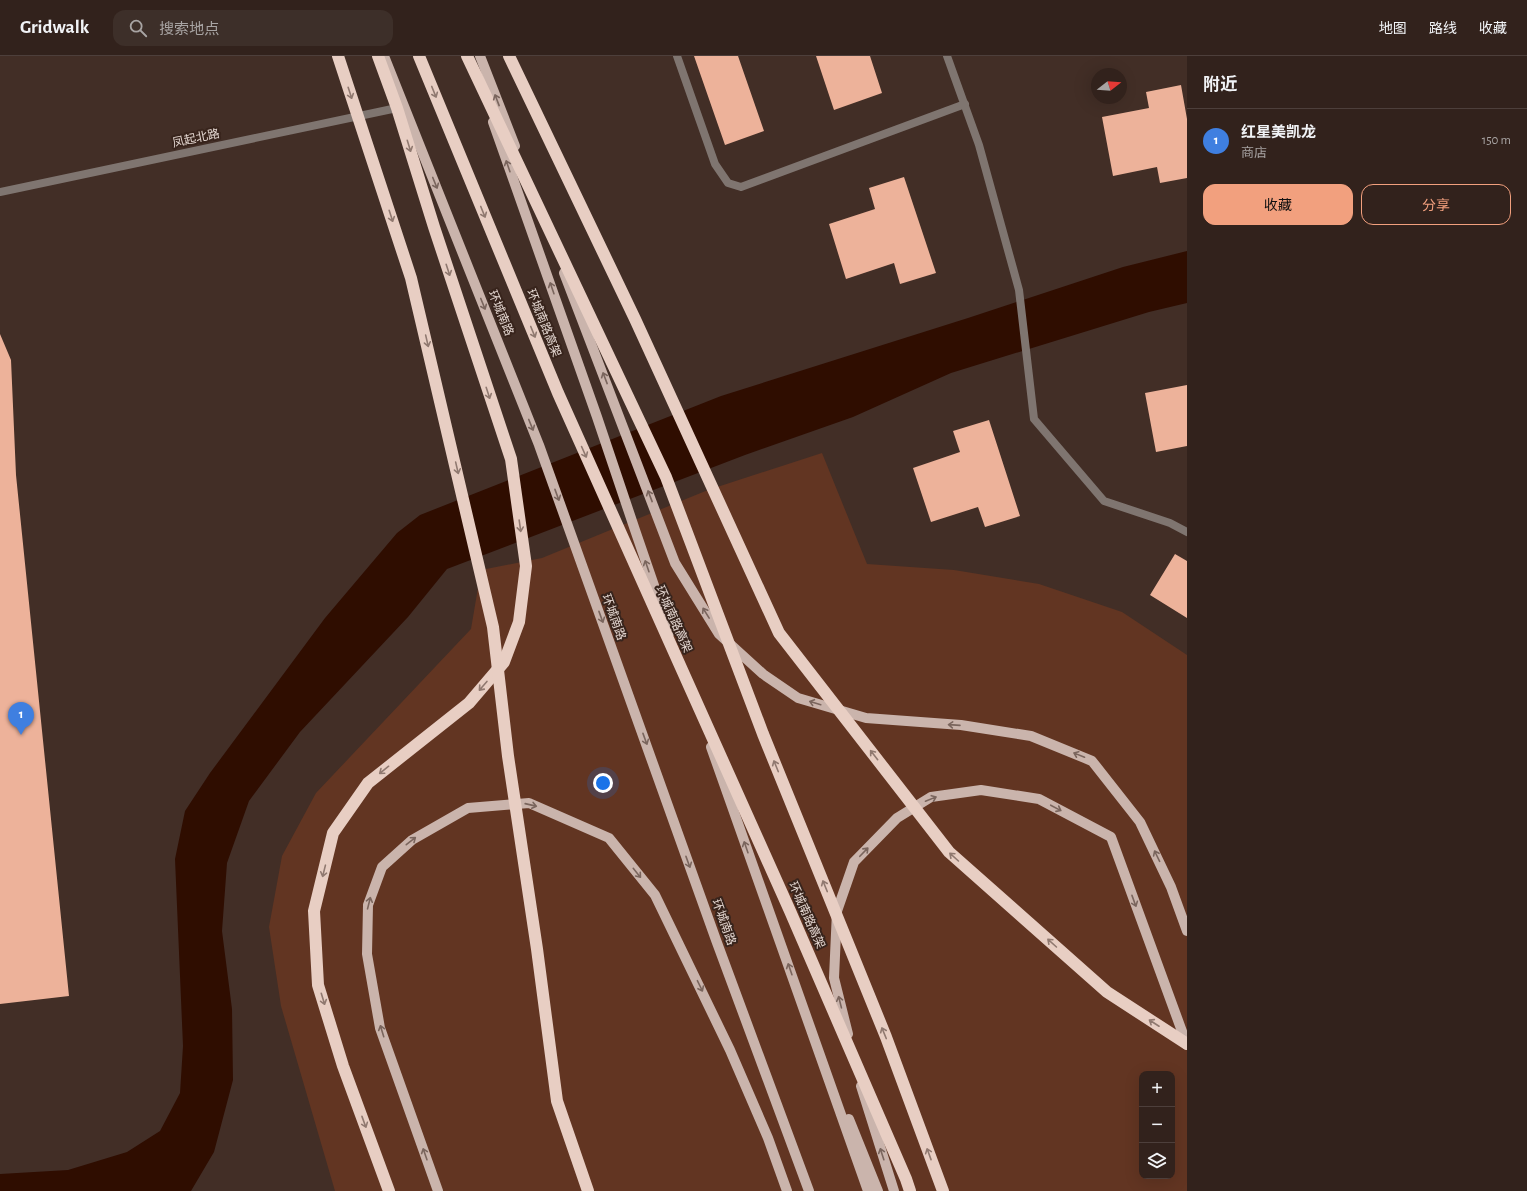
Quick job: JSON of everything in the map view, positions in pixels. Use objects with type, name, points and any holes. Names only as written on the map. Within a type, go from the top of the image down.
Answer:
[{"type":"highway","points":[[338,56],[411,278],[493,627],[508,756],[537,949],[557,1101],[588,1191]]},
{"type":"highway","points":[[378,56],[397,108],[511,459],[526,566],[519,622],[504,662],[469,703],[368,783],[333,833],[314,911],[318,985],[343,1066],[389,1191]]},
{"type":"highway","name":"环城南路高架","points":[[419,56],[558,393],[790,911],[910,1191]]},
{"type":"highway","points":[[468,56],[666,477],[763,734],[886,1036],[943,1191]]},
{"type":"highway","points":[[509,56],[635,319],[779,633],[949,852],[1107,992],[1187,1044]]},
{"type":"main road","name":"环城南路","points":[[384,56],[539,445],[716,940],[809,1191]]},
{"type":"main road","points":[[468,56],[597,417],[634,530],[868,1191]]},
{"type":"main road","points":[[480,56],[675,563],[719,634],[763,674],[798,698],[866,718],[961,726],[1031,736],[1092,761],[1140,822],[1172,887],[1187,931]]},
{"type":"main road","points":[[894,1191],[860,1083],[834,978],[837,911],[854,862],[897,818],[932,797],[981,790],[1038,799],[1111,837],[1187,1044]]},
{"type":"main road","points":[[438,1191],[380,1028],[367,954],[368,905],[382,867],[412,840],[468,808],[530,803],[609,838],[655,895],[730,1050],[768,1138],[787,1191]]},
{"type":"main road","points":[[797,988],[878,1191]]},
{"type":"street","points":[[677,56],[715,164],[728,183],[741,187],[964,104]]},
{"type":"street","points":[[947,56],[979,145],[1019,290],[1034,419],[1104,501],[1170,523],[1187,532]]},
{"type":"street","name":"凤起北路","points":[[0,192],[397,108]]},
{"type":"shaded area","points":[[1187,251],[1187,303],[1149,312],[951,373],[853,417],[745,455],[447,569],[408,617],[300,732],[249,801],[227,863],[222,931],[232,1009],[233,1080],[214,1152],[191,1191],[0,1191],[0,1174],[68,1170],[127,1152],[160,1131],[180,1093],[183,1046],[175,859],[185,811],[210,773],[325,618],[397,533],[420,515],[721,396],[968,318],[1123,267]]},
{"type":"shaded area","points":[[822,453],[867,564],[954,570],[1039,584],[1122,612],[1187,655],[1187,1191],[335,1191],[281,1006],[269,927],[282,856],[316,793],[471,629],[481,570],[542,558],[708,490]]},
{"type":"building","points":[[694,56],[738,56],[764,131],[725,145]]},
{"type":"building","points":[[816,56],[870,56],[882,93],[834,110]]},
{"type":"building","points":[[1181,85],[1187,119],[1187,178],[1160,183],[1157,167],[1113,176],[1102,117],[1149,108],[1146,92]]},
{"type":"building","points":[[904,177],[936,273],[900,284],[894,263],[846,279],[829,224],[875,209],[869,188]]},
{"type":"building","points":[[0,334],[11,360],[16,475],[69,996],[0,1004]]},
{"type":"building","points":[[1187,385],[1187,446],[1156,452],[1145,393]]},
{"type":"building","points":[[989,420],[1020,516],[985,527],[978,507],[931,522],[913,468],[960,452],[953,431]]},
{"type":"building","points":[[1175,554],[1187,561],[1187,618],[1150,595]]},
{"type":"place","name":"红星美凯龙","points":[[21,735]]}]
